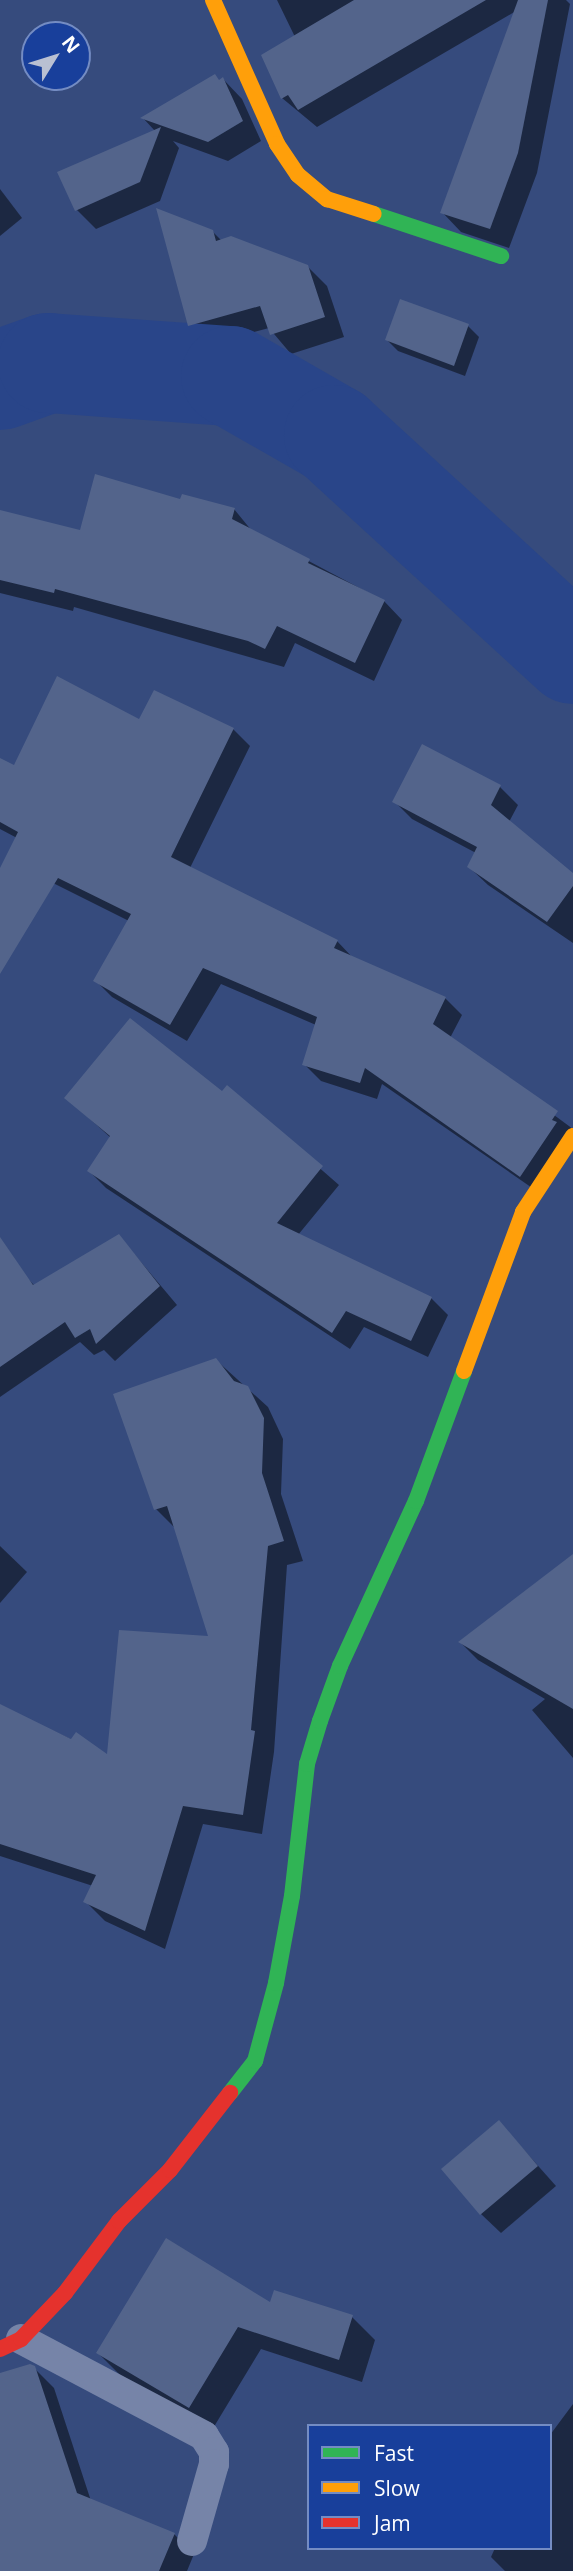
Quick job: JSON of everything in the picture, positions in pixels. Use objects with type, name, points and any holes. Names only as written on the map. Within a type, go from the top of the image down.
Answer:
[{"type":"street","points":[[213,0],[277,144],[298,175],[327,199],[501,256]]},
{"type":"street","points":[[10,2344],[65,2293],[119,2221],[170,2170],[255,2061],[278,1971],[292,1896],[307,1764],[320,1721],[340,1667],[416,1501],[523,1212],[573,1136]]},
{"type":"lane","points":[[10,2344],[204,2436],[214,2452],[214,2464],[192,2541]]},
{"type":"building","points":[[354,0],[486,0],[298,110],[288,95],[281,99],[261,55]]},
{"type":"building","points":[[518,0],[548,0],[518,153],[490,229],[440,213]]},
{"type":"building","points":[[215,74],[219,80],[223,77],[243,121],[208,142],[140,118]]},
{"type":"building","points":[[161,127],[140,182],[75,211],[57,172]]},
{"type":"building","points":[[156,208],[213,230],[216,241],[231,236],[308,265],[325,317],[270,335],[260,306],[188,326]]},
{"type":"building","points":[[400,299],[469,324],[454,366],[385,340]]},
{"type":"building","points":[[95,474],[180,499],[182,494],[235,508],[232,519],[310,559],[308,563],[385,600],[355,663],[277,626],[265,649],[248,641],[55,589],[54,593],[0,580],[0,510],[80,530]]},
{"type":"building","points":[[57,676],[139,719],[154,690],[234,728],[171,857],[338,940],[334,948],[446,997],[433,1024],[558,1111],[552,1120],[557,1122],[520,1177],[365,1068],[360,1083],[302,1065],[317,1017],[203,968],[170,1025],[93,981],[131,914],[58,878],[0,974],[0,868],[18,832],[0,822],[0,758],[14,765]]},
{"type":"building","points":[[422,744],[501,785],[491,805],[573,873],[573,886],[547,922],[467,867],[477,847],[392,802]]},
{"type":"building","points":[[130,1018],[222,1091],[227,1085],[323,1166],[277,1223],[432,1297],[411,1341],[346,1311],[332,1333],[87,1171],[110,1136],[64,1098]]},
{"type":"building","points":[[119,1234],[160,1286],[96,1344],[90,1329],[75,1338],[65,1322],[0,1367],[0,1237],[33,1285]]},
{"type":"building","points":[[216,1358],[234,1381],[248,1386],[264,1418],[262,1473],[284,1541],[268,1546],[251,1730],[255,1731],[243,1815],[183,1806],[145,1931],[83,1902],[96,1875],[0,1844],[0,1704],[71,1739],[76,1732],[107,1754],[119,1630],[208,1636],[167,1506],[154,1510],[113,1394]]},
{"type":"building","points":[[573,1554],[573,1709],[458,1642]]},
{"type":"building","points":[[499,2120],[538,2166],[480,2215],[441,2169]]},
{"type":"building","points":[[166,2238],[270,2302],[274,2290],[353,2315],[339,2360],[238,2327],[189,2408],[96,2353]]},
{"type":"building","points":[[30,2364],[35,2366],[77,2493],[175,2533],[159,2571],[0,2571],[0,2373]]},
{"type":"waterway","points":[[0,380],[48,363],[231,376],[334,435],[573,654]]},
{"type":"traffic: fast","points":[[374,214],[501,256]]},
{"type":"traffic: fast","points":[[230,2093],[255,2061],[276,1983],[292,1896],[307,1764],[320,1721],[340,1666],[416,1501],[464,1371]]},
{"type":"traffic: slow","points":[[213,0],[277,144],[298,175],[327,199],[374,214]]},
{"type":"traffic: slow","points":[[464,1371],[523,1212],[573,1136]]},
{"type":"traffic: jam","points":[[0,2349],[21,2339],[65,2293],[119,2221],[170,2170],[230,2093]]}]
